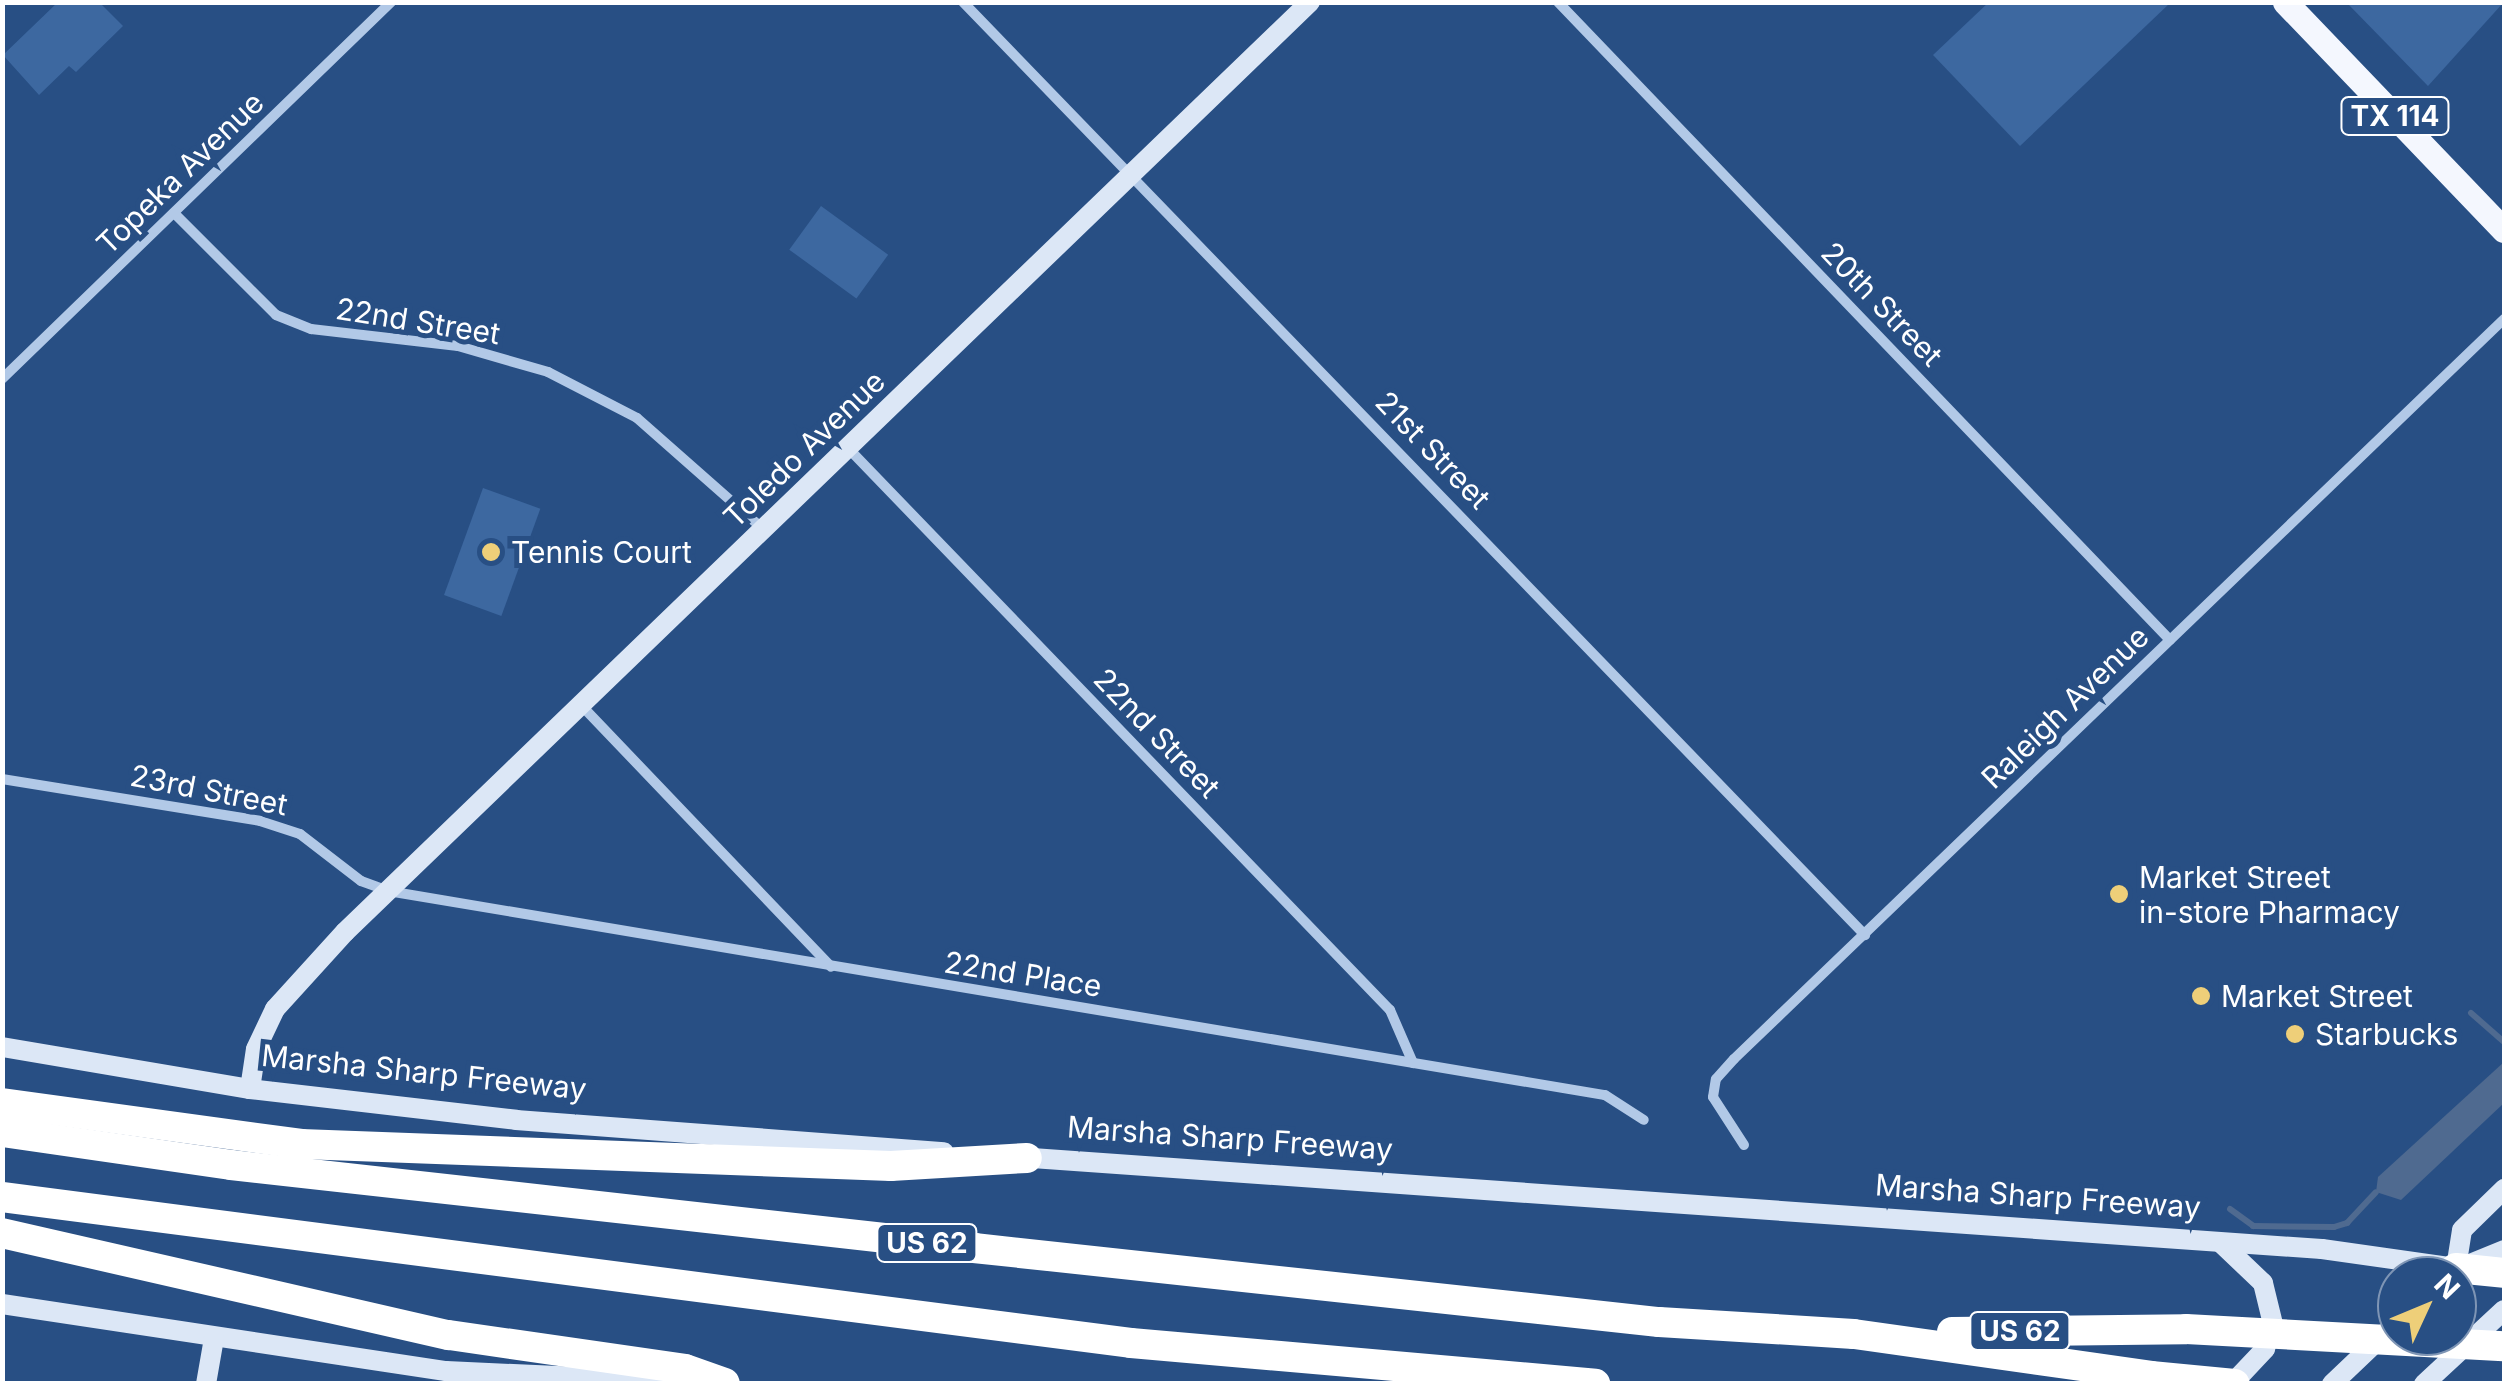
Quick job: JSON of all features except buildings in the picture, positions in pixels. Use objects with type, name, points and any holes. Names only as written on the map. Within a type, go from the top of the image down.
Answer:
[{"type":"highway","points":[[2,1103],[301,1144],[891,1166],[1026,1158]]},
{"type":"highway","name":"US 62","points":[[2,1132],[230,1166],[1659,1322],[1854,1334],[2186,1329],[2504,1346]]},
{"type":"highway","points":[[2,1197],[1111,1340],[1594,1384]]},
{"type":"highway","points":[[2,1233],[448,1335],[684,1370],[726,1383]]},
{"type":"highway","points":[[2477,1272],[2504,1273]]},
{"type":"highway","points":[[1854,1334],[2233,1384]]},
{"type":"main road","name":"Toledo Avenue","points":[[250,1089],[256,1049],[275,1009],[388,891],[1310,2]]},
{"type":"main road","name":"TX 114","points":[[2285,2],[2504,230]]},
{"type":"main road","name":"Marsha Sharp Freeway","points":[[2,1047],[250,1089],[516,1120],[2220,1242],[2377,1262]]},
{"type":"main road","points":[[2455,1256],[2462,1230],[2504,1190]]},
{"type":"main road","points":[[2220,1242],[2263,1283],[2273,1324],[2265,1350],[2233,1384]]},
{"type":"main road","points":[[2477,1261],[2504,1250]]},
{"type":"main road","points":[[2,1304],[446,1370],[726,1383]]},
{"type":"main road","points":[[2424,1384],[2504,1310]]},
{"type":"main road","points":[[206,1384],[214,1338]]},
{"type":"main road","points":[[2332,1384],[2377,1341]]},
{"type":"street","name":"Topeka Avenue","points":[[2,379],[392,2]]},
{"type":"street","name":"21st Street","points":[[963,2],[1866,935]]},
{"type":"street","name":"20th Street","points":[[1558,2],[2170,640]]},
{"type":"street","name":"22nd Street","points":[[174,213],[276,315],[311,329],[458,346],[548,372],[637,418],[764,530]]},
{"type":"street","name":"Raleigh Avenue","points":[[1744,1145],[1718,1113],[1716,1079],[2504,319]]},
{"type":"street","name":"22nd Street","points":[[848,448],[1390,1010],[1414,1064]]},
{"type":"street","points":[[581,705],[832,967]]},
{"type":"street","name":"23rd Street","points":[[2,779],[260,821],[300,834],[360,881],[388,891]]},
{"type":"street","name":"22nd Place","points":[[388,891],[1604,1095],[1644,1120]]},
{"type":"shaded area","points":[[1989,2],[2170,3],[2020,146],[1933,55]]},
{"type":"shaded area","points":[[57,3],[100,3],[123,26],[76,72],[69,66],[39,95],[3,55]]},
{"type":"shaded area","points":[[2347,3],[2503,3],[2428,86]]},
{"type":"shaded area","points":[[821,206],[888,255],[856,298],[789,250]]},
{"type":"shaded area","name":"Tennis Court","points":[[483,488],[540,509],[501,616],[444,595]]},
{"type":"shaded area","points":[[2504,1062],[2504,1103],[2401,1200],[2376,1192],[2378,1177]]},
{"type":"waterway","points":[[2471,1013],[2504,1042]]},
{"type":"waterway","points":[[2230,1209],[2253,1226],[2334,1227],[2347,1223],[2376,1192]]},
{"type":"place","name":"Tennis Court","points":[[491,552]]},
{"type":"place","name":"Market Street in-store Pharmacy","points":[[2119,894]]},
{"type":"place","name":"Market Street","points":[[2201,996]]},
{"type":"place","name":"Starbucks","points":[[2295,1034]]}]
